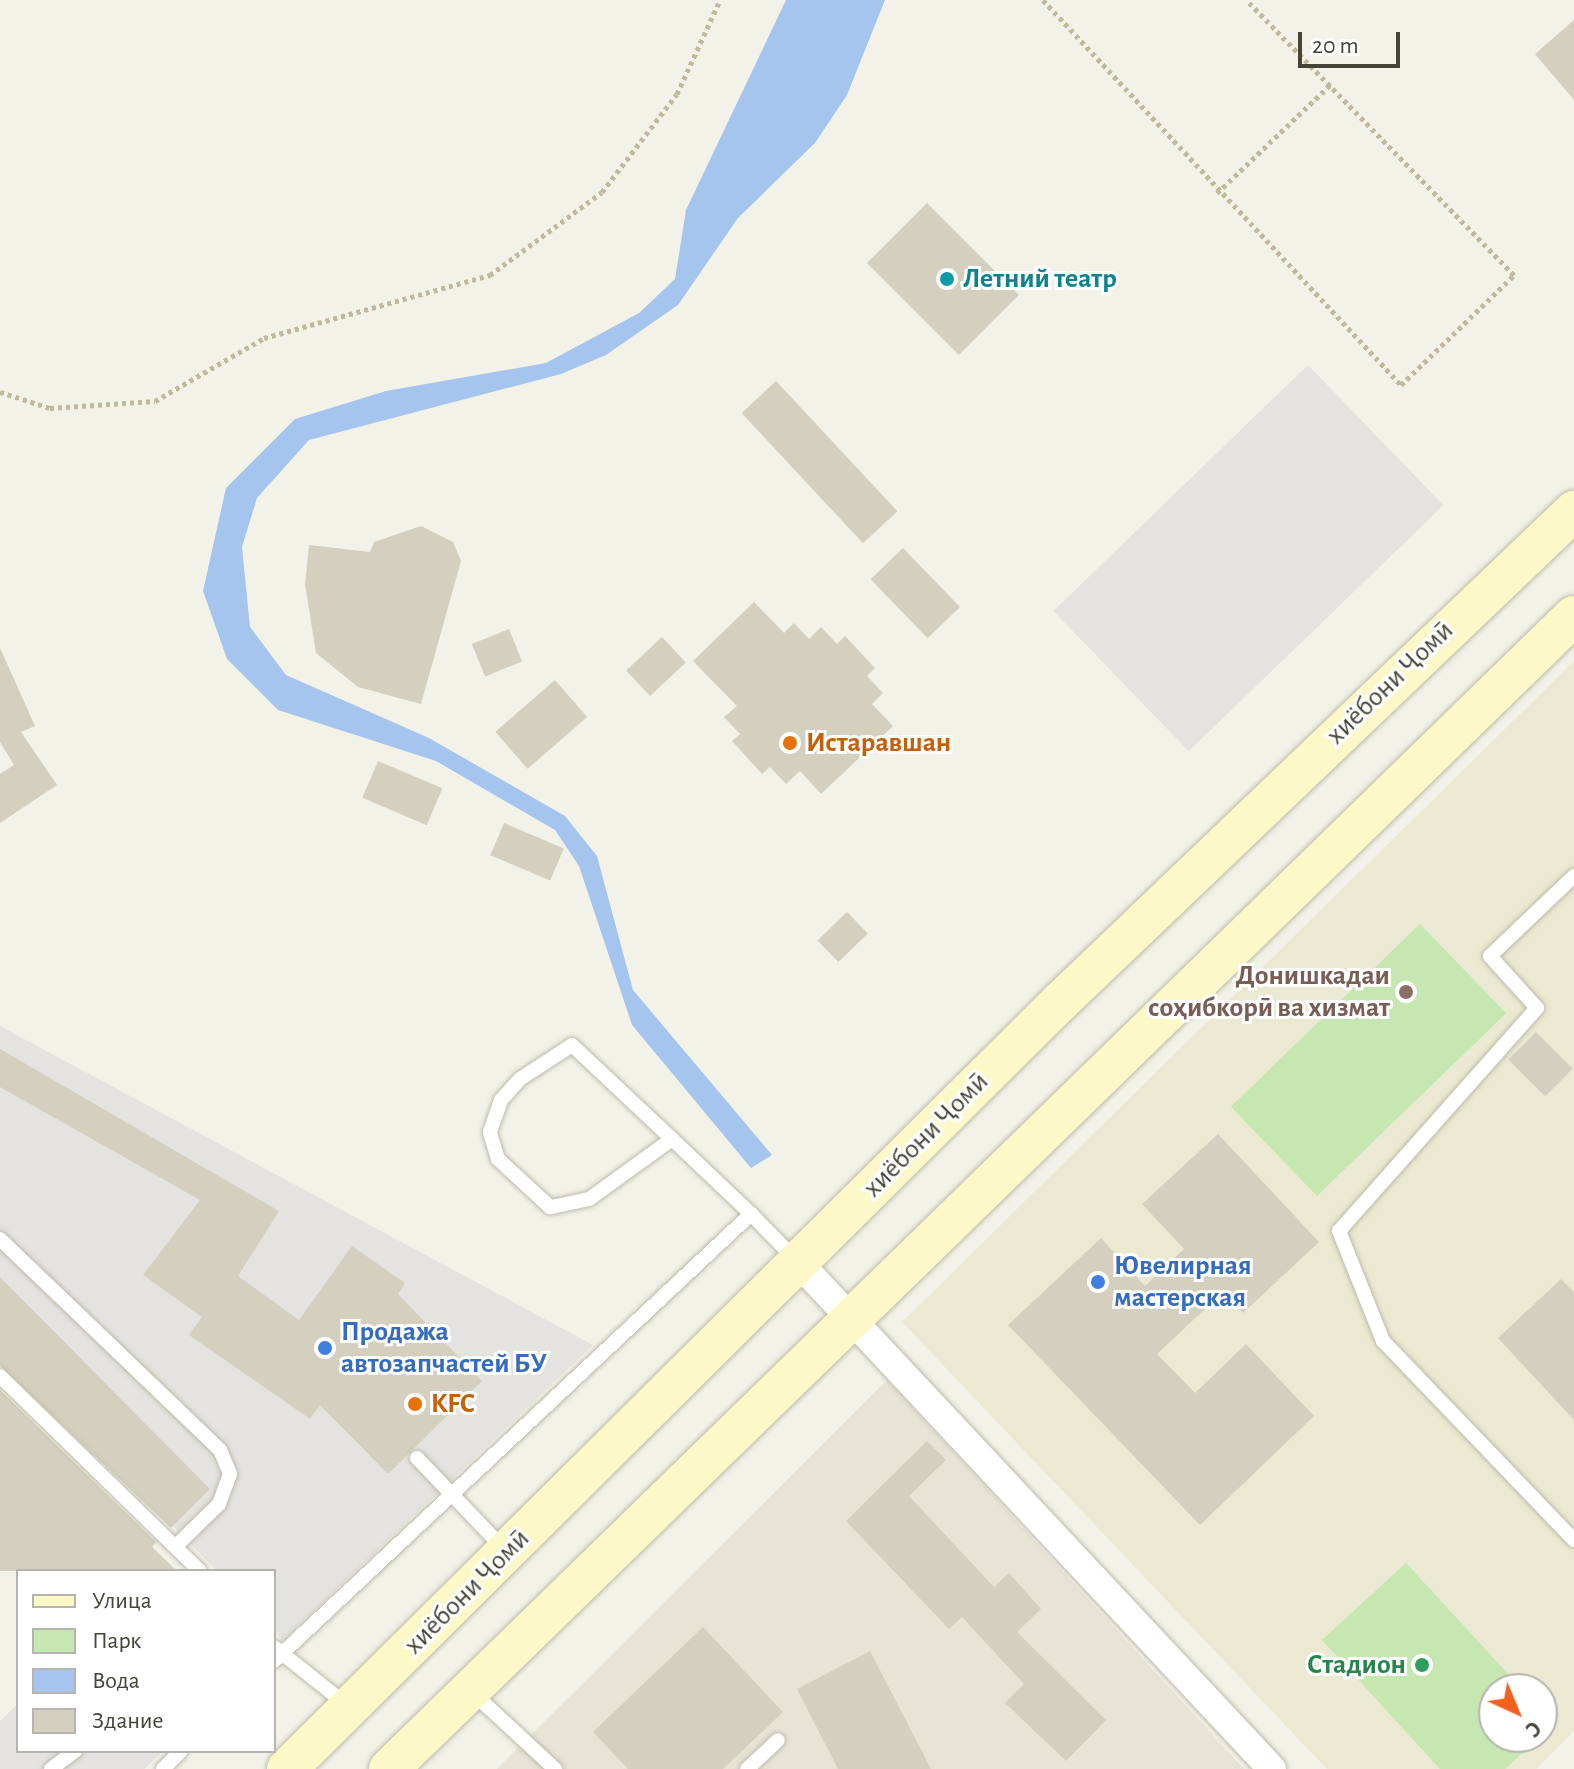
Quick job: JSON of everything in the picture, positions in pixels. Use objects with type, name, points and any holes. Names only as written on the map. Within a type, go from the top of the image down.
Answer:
[{"type":"main road","name":"хиёбони Ҷомӣ","points":[[287,1769],[798,1262],[1574,511]]},
{"type":"main road","points":[[389,1769],[1574,616]]},
{"type":"street","points":[[798,1262],[855,1315],[1272,1769]]},
{"type":"lane","points":[[1574,876],[1490,956],[1537,1008],[1339,1231],[1383,1341],[1574,1540]]},
{"type":"lane","points":[[672,1139],[589,1199],[550,1207],[498,1159],[490,1132],[501,1100],[520,1079],[572,1045],[672,1139],[751,1214],[798,1262]]},
{"type":"lane","points":[[350,1708],[276,1654],[452,1501],[751,1214]]},
{"type":"lane","points":[[0,1239],[220,1450],[230,1474],[219,1504],[176,1546]]},
{"type":"lane","points":[[0,1376],[198,1569]]},
{"type":"lane","points":[[417,1458],[452,1501],[507,1552]]},
{"type":"lane","points":[[469,1691],[555,1769]]},
{"type":"lane","points":[[747,1769],[778,1740]]},
{"type":"lane","points":[[51,1769],[72,1753]]},
{"type":"lane","points":[[163,1769],[179,1753]]},
{"type":"path","points":[[0,392],[50,408],[155,401],[264,338],[490,275],[602,192],[677,94],[720,0]]},
{"type":"path","points":[[1043,0],[1217,193],[1401,385],[1514,275],[1247,0]]},
{"type":"path","points":[[1217,193],[1331,84]]},
{"type":"shaded area","points":[[1308,365],[1443,505],[1189,751],[1053,611]]},
{"type":"shaded area","name":"Донишкадаи соҳибкорӣ ва хизмат","points":[[1574,661],[1574,1731],[1558,1747],[1558,1673],[1478,1673],[1478,1753],[1552,1753],[1536,1769],[1327,1769],[902,1322]]},
{"type":"shaded area","points":[[0,1026],[593,1345],[283,1640],[276,1632],[276,1569],[215,1569],[0,1350]]},
{"type":"shaded area","points":[[887,1380],[1244,1769],[497,1769]]},
{"type":"shaded area","points":[[16,1705],[16,1753],[161,1753],[144,1769],[0,1769],[0,1721]]},
{"type":"green space","points":[[1420,924],[1506,1013],[1317,1196],[1231,1107]]},
{"type":"green space","name":"Стадион","points":[[1406,1563],[1507,1673],[1478,1673],[1478,1753],[1522,1753],[1505,1769],[1440,1769],[1322,1640]]},
{"type":"water","points":[[786,0],[885,0],[847,95],[815,143],[738,218],[678,305],[606,355],[561,374],[309,440],[257,498],[242,547],[250,627],[286,675],[429,738],[565,816],[597,856],[633,990],[772,1155],[751,1168],[632,1025],[579,866],[555,830],[436,761],[278,710],[227,659],[203,591],[226,488],[295,419],[386,391],[546,363],[639,313],[675,279],[686,210]]},
{"type":"building","points":[[1574,20],[1574,100],[1535,54]]},
{"type":"building","points":[[927,203],[1019,295],[959,355],[867,263]]},
{"type":"building","points":[[776,381],[897,511],[863,543],[742,413]]},
{"type":"building","points":[[421,526],[453,542],[461,561],[421,704],[358,687],[316,653],[305,584],[309,545],[370,552],[374,542]]},
{"type":"building","points":[[903,548],[960,607],[928,638],[871,579]]},
{"type":"building","points":[[754,602],[784,633],[794,623],[809,639],[821,627],[837,644],[845,636],[875,668],[867,676],[883,693],[872,704],[893,726],[821,794],[800,771],[786,784],[770,767],[762,774],[732,741],[740,734],[724,717],[737,706],[693,661]]},
{"type":"building","points":[[509,629],[522,661],[485,676],[472,644]]},
{"type":"building","points":[[662,637],[686,663],[650,696],[626,670]]},
{"type":"building","points":[[0,648],[35,726],[21,732],[57,785],[0,823],[0,774],[14,765],[0,742]]},
{"type":"building","points":[[555,680],[587,717],[528,769],[495,732]]},
{"type":"building","points":[[378,761],[442,788],[427,825],[362,798]]},
{"type":"building","points":[[504,823],[564,848],[550,881],[490,855]]},
{"type":"building","points":[[847,912],[868,934],[838,962],[818,940]]},
{"type":"building","points":[[1536,1032],[1573,1069],[1545,1096],[1508,1060]]},
{"type":"building","points":[[0,1049],[279,1211],[238,1276],[299,1320],[352,1246],[405,1283],[398,1294],[482,1381],[388,1474],[320,1405],[310,1419],[189,1335],[202,1317],[143,1275],[200,1200],[0,1087]]},
{"type":"building","points":[[1218,1134],[1319,1242],[1243,1313],[1223,1292],[1157,1354],[1195,1393],[1246,1344],[1314,1416],[1200,1525],[1008,1325],[1101,1238],[1145,1286],[1184,1249],[1142,1204]]},
{"type":"building","points":[[0,1277],[210,1489],[171,1528],[0,1366]]},
{"type":"building","points":[[1561,1279],[1574,1292],[1574,1420],[1498,1338]]},
{"type":"building","points":[[0,1390],[156,1542],[152,1547],[175,1569],[0,1571]]},
{"type":"building","points":[[927,1441],[946,1460],[909,1496],[994,1587],[1009,1573],[1041,1609],[1017,1632],[1106,1720],[1066,1761],[1005,1703],[1024,1684],[962,1617],[949,1629],[846,1521]]},
{"type":"building","points":[[703,1627],[783,1712],[723,1769],[628,1769],[593,1732]]},
{"type":"building","points":[[870,1651],[931,1769],[838,1769],[797,1689]]},
{"type":"place","name":"Летний театр","points":[[947,279]]},
{"type":"place","name":"Истаравшан","points":[[790,743]]},
{"type":"place","name":"Донишкадаи соҳибкорӣ ва хизмат","points":[[1406,992]]},
{"type":"place","name":"Ювелирная мастерская","points":[[1098,1282]]},
{"type":"place","name":"Продажа автозапчастей БУ","points":[[325,1348]]},
{"type":"place","name":"KFC","points":[[415,1404]]},
{"type":"place","name":"Стадион","points":[[1422,1665]]}]
